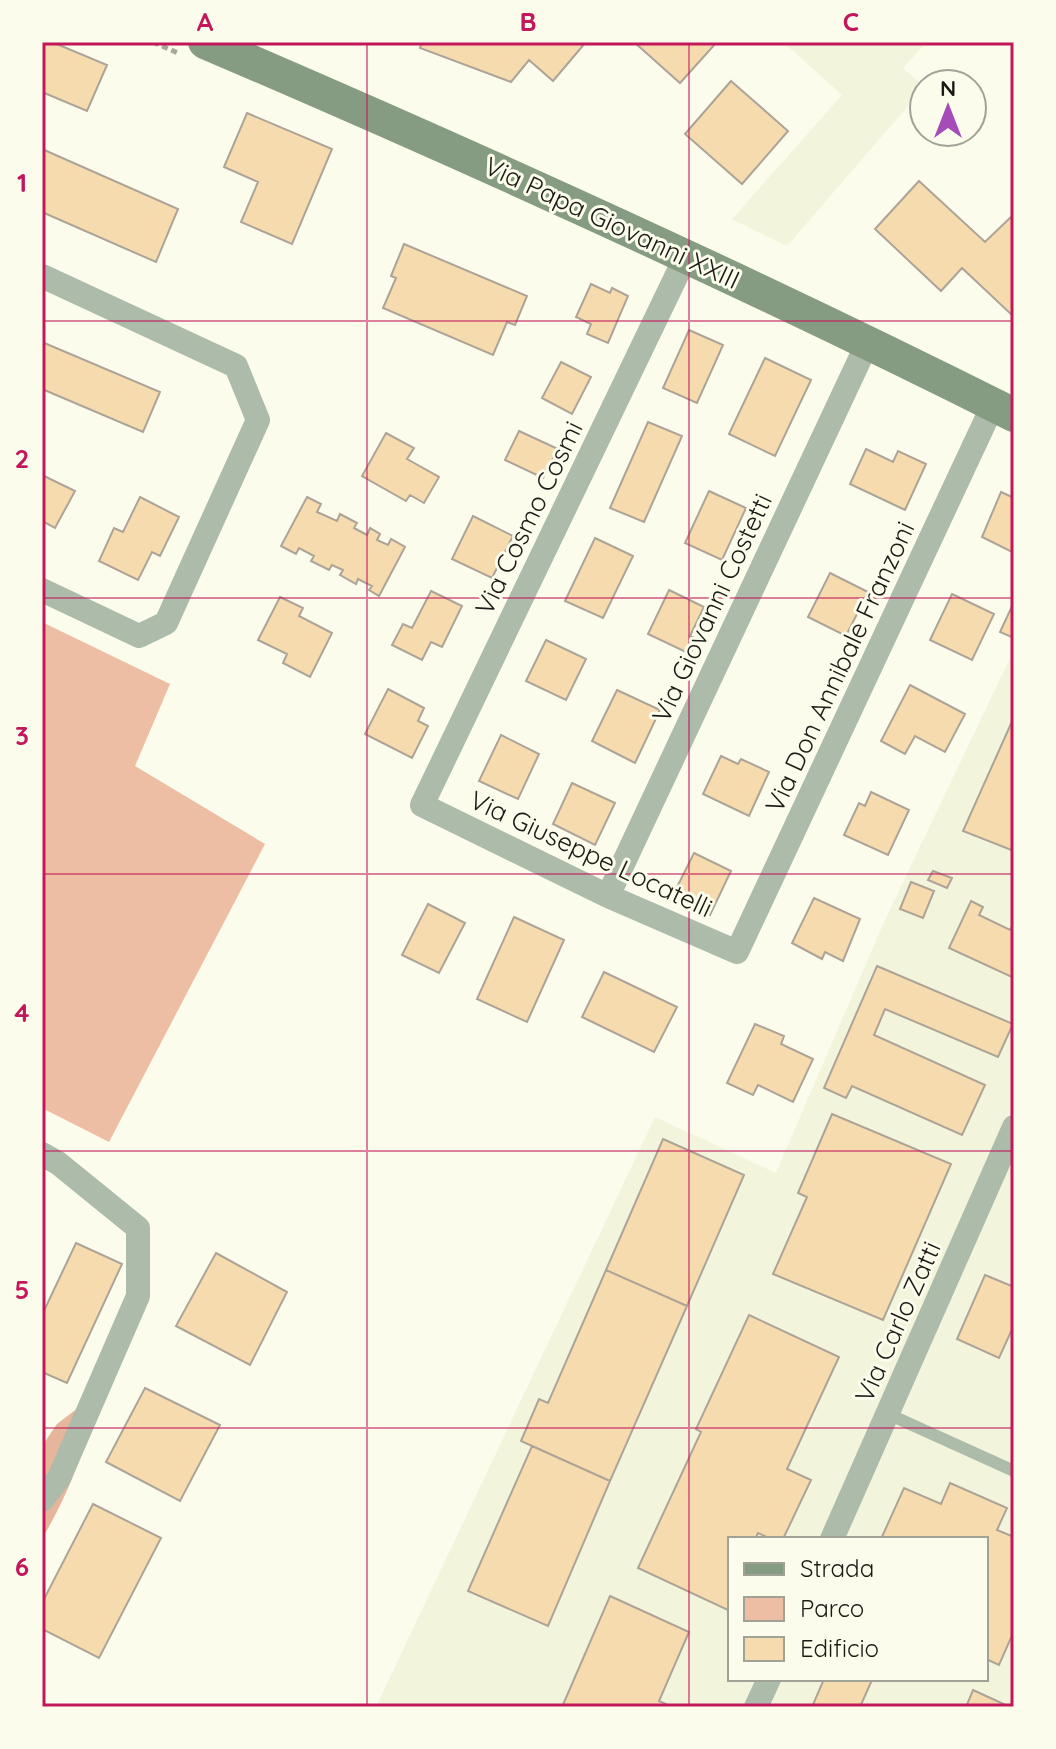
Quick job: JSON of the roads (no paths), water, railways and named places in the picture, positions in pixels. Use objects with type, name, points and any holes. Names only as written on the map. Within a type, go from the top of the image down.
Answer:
[{"type":"main road","name":"Via Papa Giovanni XXIII","points":[[205,42],[686,256],[1004,410]]},
{"type":"street","name":"Via Cosmo Cosmi","points":[[422,805],[686,256]]},
{"type":"street","points":[[42,276],[236,366],[258,420],[166,623],[139,636],[42,590]]},
{"type":"street","name":"Via Giovanni Costetti","points":[[608,896],[867,344]]},
{"type":"street","name":"Via Don Annibale Franzoni","points":[[737,952],[1004,410]]},
{"type":"street","name":"Via Giuseppe Locatelli","points":[[422,805],[608,896],[737,952]]},
{"type":"street","name":"Via Carlo Zatti","points":[[833,1537],[1014,1127]]},
{"type":"street","points":[[42,1154],[58,1163],[138,1228],[138,1296],[59,1478],[42,1500]]},
{"type":"street","points":[[756,1707],[768,1681]]},
{"type":"lane","points":[[888,1414],[1014,1471]]}]
